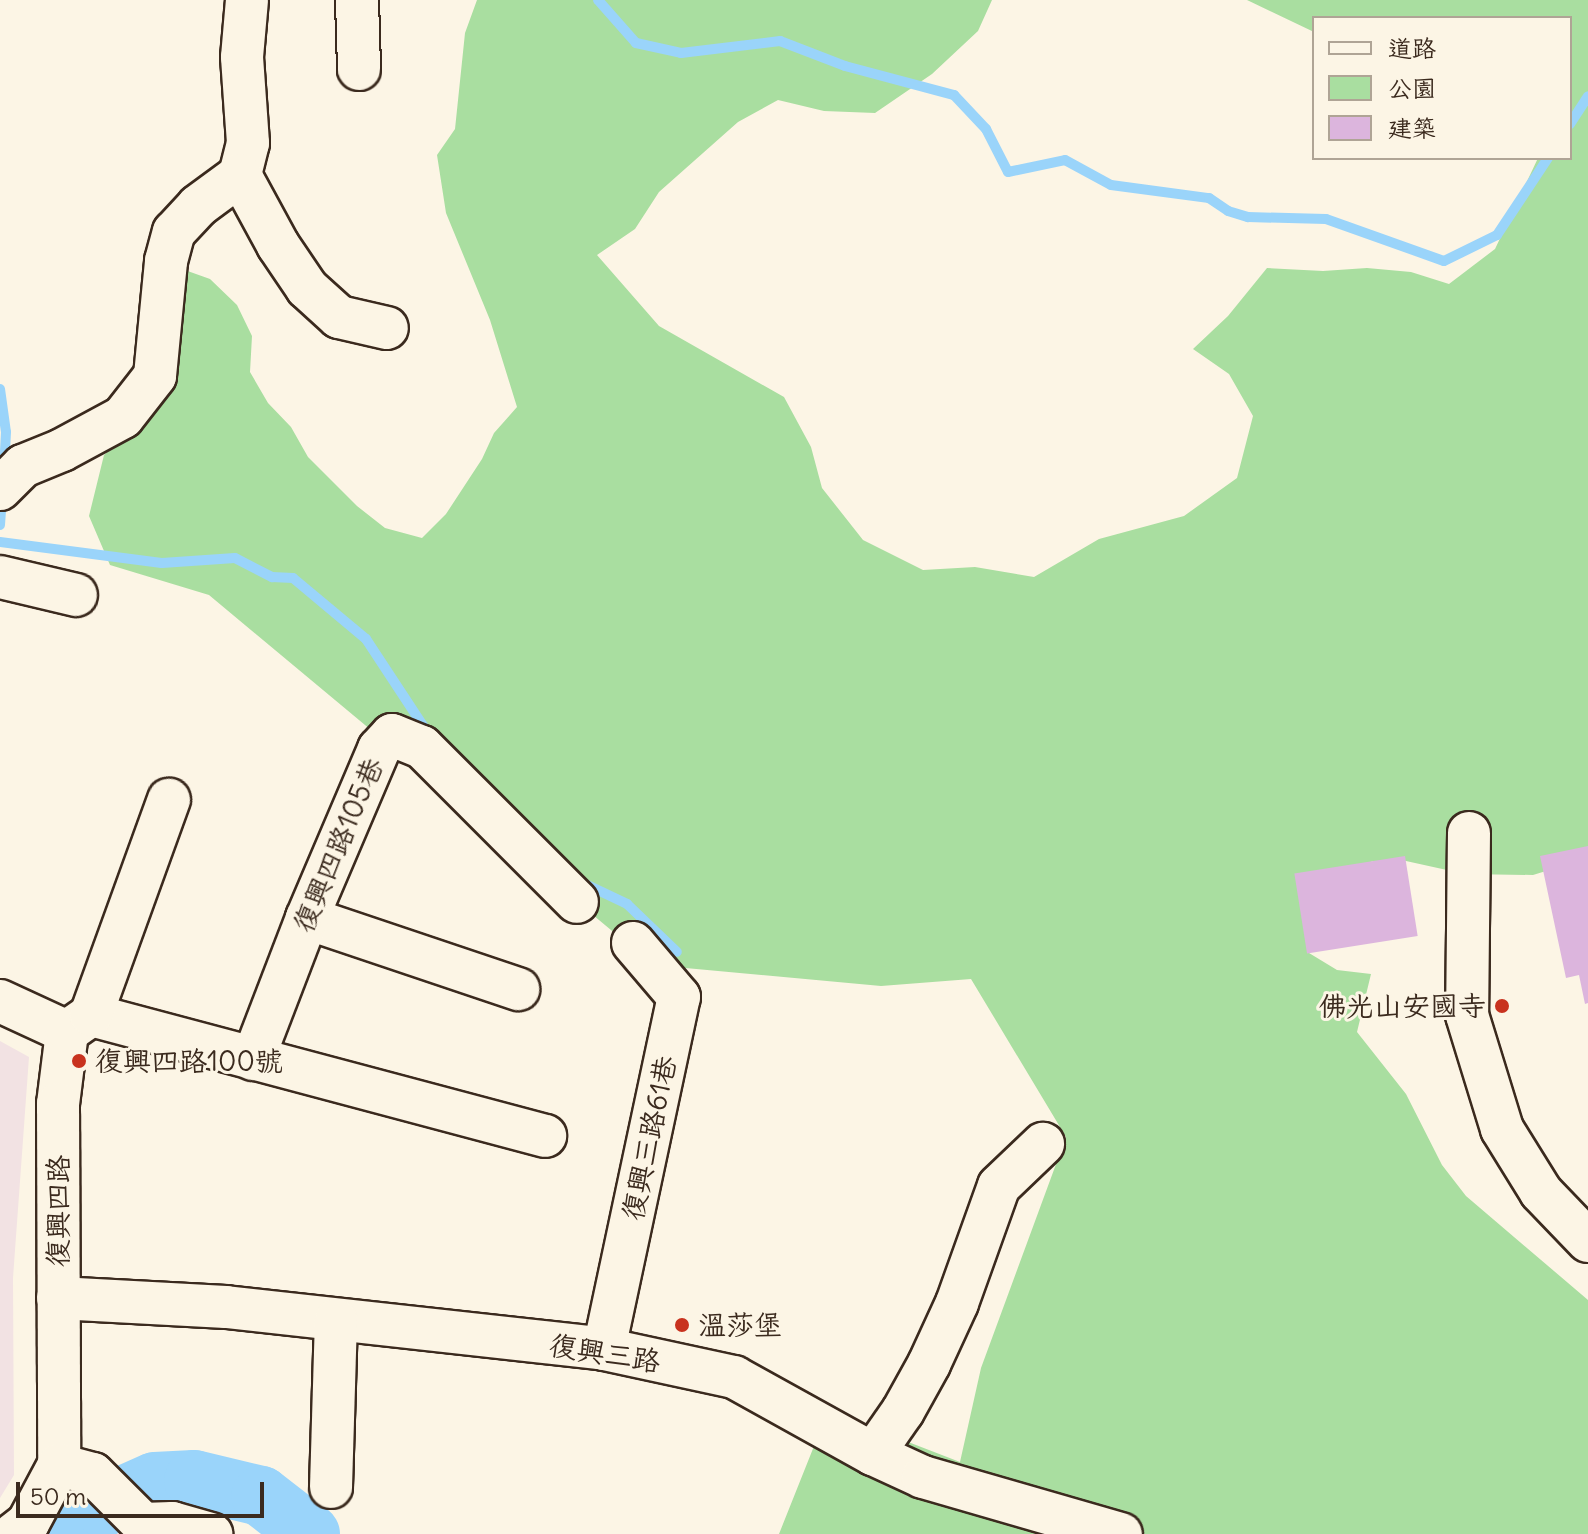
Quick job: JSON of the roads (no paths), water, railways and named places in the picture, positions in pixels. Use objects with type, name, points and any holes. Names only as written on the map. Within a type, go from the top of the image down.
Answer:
[{"type":"street","points":[[0,489],[23,466],[62,450],[123,417],[155,376],[166,261],[174,232],[198,206],[240,175],[248,143],[242,57],[247,0]]},
{"type":"street","points":[[357,0],[359,69]]},
{"type":"street","points":[[240,175],[278,245],[307,288],[339,317],[387,328]]},
{"type":"street","points":[[0,577],[76,595]]},
{"type":"street","name":"復興四路105巷","points":[[253,1059],[307,918],[379,749],[392,735],[422,747],[577,902]]},
{"type":"street","name":"復興四路","points":[[76,1469],[58,1298],[58,1104],[79,1024],[169,800]]},
{"type":"street","points":[[1469,833],[1467,1015],[1502,1129],[1541,1192],[1588,1241]]},
{"type":"street","points":[[307,918],[518,989]]},
{"type":"street","name":"復興三路61巷","points":[[604,1349],[679,997],[633,943]]},
{"type":"street","points":[[0,1001],[79,1024],[253,1059],[545,1136]]},
{"type":"street","points":[[873,1454],[903,1411],[934,1352],[957,1303],[999,1186],[1043,1144]]},
{"type":"street","name":"復興三路","points":[[58,1298],[226,1307],[604,1349],[734,1377],[873,1454],[923,1477],[1121,1534]]},
{"type":"street","points":[[331,1487],[336,1320]]},
{"type":"street","points":[[14,1534],[28,1523],[76,1469],[143,1524],[172,1523],[211,1534]]},
{"type":"waterway","points":[[598,0],[636,43],[681,53],[780,41],[845,66],[954,95],[986,129],[1008,172],[1065,160],[1111,185],[1209,198],[1228,211],[1248,217],[1326,219],[1444,261],[1497,235],[1547,160]]},
{"type":"waterway","points":[[1572,121],[1588,96]]},
{"type":"waterway","points":[[0,389],[6,432],[4,467]]},
{"type":"waterway","points":[[0,525],[2,499]]},
{"type":"waterway","points":[[0,542],[162,563],[235,558],[272,577],[293,578],[366,639],[429,735]]},
{"type":"waterway","points":[[583,883],[627,904],[677,952]]},
{"type":"waterway","points":[[79,1534],[101,1506],[155,1482],[194,1480],[261,1496],[310,1534]]},
{"type":"place","name":"佛光山安國寺","points":[[1502,1006]]},
{"type":"place","name":"復興四路100號","points":[[79,1061]]},
{"type":"place","name":"溫莎堡","points":[[682,1325]]}]
